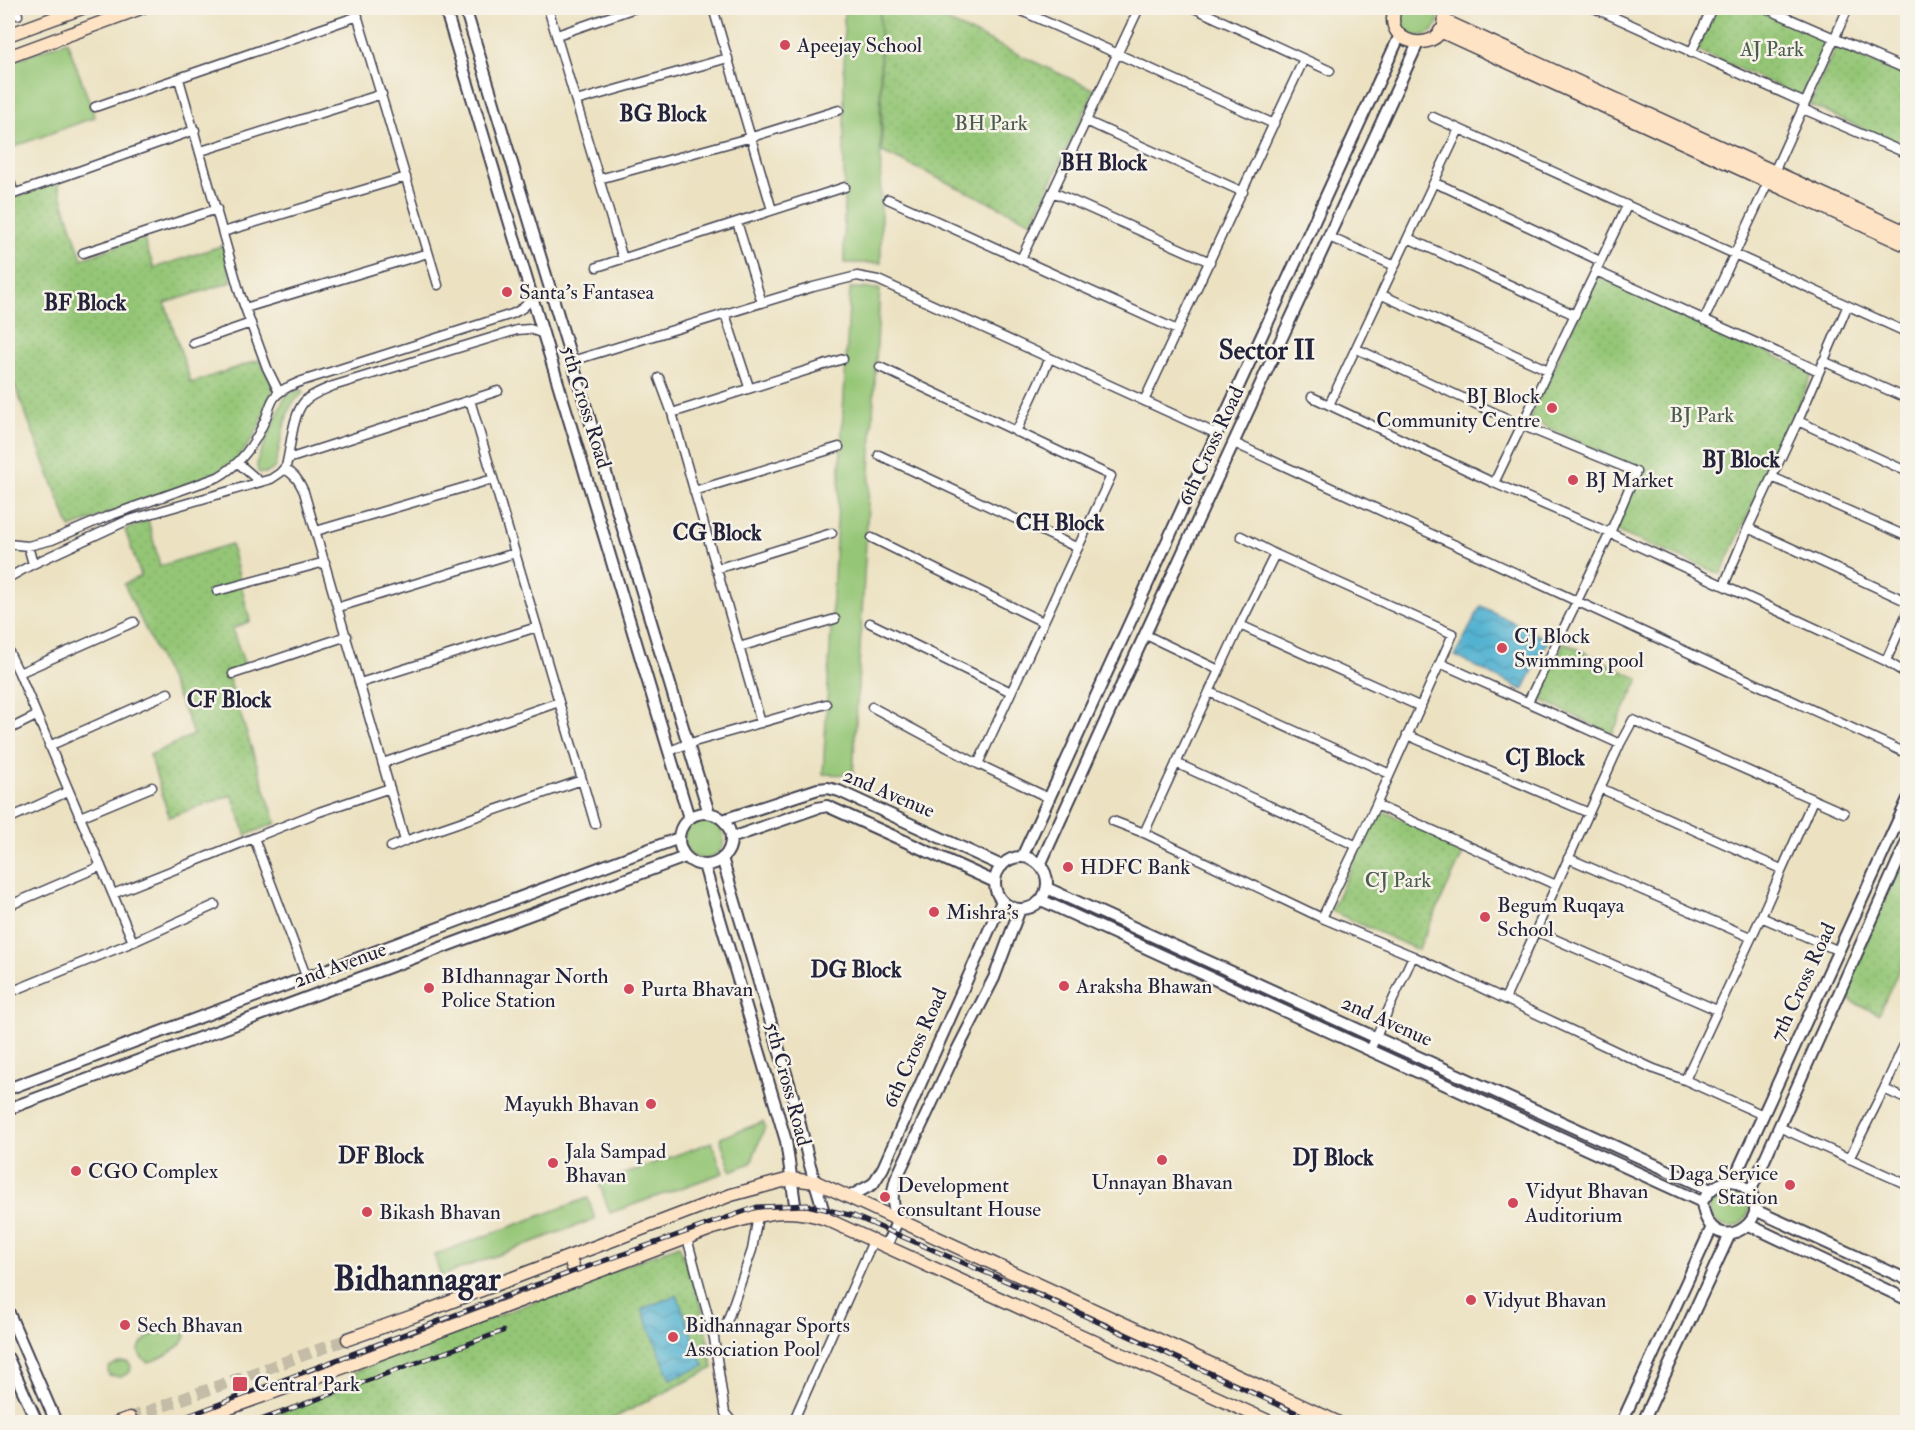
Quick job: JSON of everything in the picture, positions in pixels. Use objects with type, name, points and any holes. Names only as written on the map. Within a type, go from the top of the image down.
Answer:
[{"type":"main road","points":[[8,35],[82,8]]},
{"type":"main road","points":[[8,57],[141,8]]},
{"type":"main road","points":[[1390,9],[1393,23],[1400,35],[1418,43],[1431,40],[1442,26],[1443,8]]},
{"type":"main road","points":[[1442,26],[1771,177],[1908,246]]},
{"type":"main road","points":[[1771,177],[1908,233]]},
{"type":"main road","points":[[348,1339],[731,1196],[790,1179],[816,1182],[1337,1422]]},
{"type":"main road","points":[[190,1422],[344,1368],[716,1227],[778,1212],[796,1211],[826,1219],[1270,1422]]},
{"type":"main road","points":[[569,1257],[578,1280]]},
{"type":"street","name":"5th Cross Road","points":[[445,8],[689,818]]},
{"type":"street","name":"5th Cross Road","points":[[465,8],[708,813]]},
{"type":"street","points":[[548,8],[623,259]]},
{"type":"street","points":[[556,35],[635,8]]},
{"type":"street","points":[[713,8],[772,210]]},
{"type":"street","points":[[1015,8],[1274,124]]},
{"type":"street","points":[[1021,259],[1139,8]]},
{"type":"street","points":[[1194,8],[1330,71]]},
{"type":"street","points":[[1594,8],[1908,154]]},
{"type":"street","points":[[1691,53],[1712,8]]},
{"type":"street","points":[[1765,8],[1908,70]]},
{"type":"street","points":[[1704,320],[1848,8]]},
{"type":"street","points":[[95,107],[179,79],[356,12],[438,285]]},
{"type":"street","name":"6th Cross Road","points":[[1022,857],[1400,35]]},
{"type":"street","name":"6th Cross Road","points":[[1040,865],[1122,682],[1146,635],[1418,43]]},
{"type":"street","points":[[576,101],[728,58]]},
{"type":"street","points":[[1144,401],[1304,59]]},
{"type":"street","points":[[179,79],[245,308],[267,368],[279,393]]},
{"type":"street","points":[[201,151],[382,94]]},
{"type":"street","points":[[599,178],[752,137],[839,110]]},
{"type":"street","points":[[1433,117],[1908,333]]},
{"type":"street","points":[[1086,122],[1243,192]]},
{"type":"street","points":[[1329,405],[1459,129]]},
{"type":"street","points":[[8,175],[11,195],[195,130]]},
{"type":"street","points":[[223,231],[406,177]]},
{"type":"street","points":[[1434,183],[1600,261]]},
{"type":"street","points":[[597,267],[845,187]]},
{"type":"street","points":[[1053,192],[1210,262]]},
{"type":"street","points":[[888,199],[1178,330]]},
{"type":"street","points":[[1494,483],[1626,206]]},
{"type":"street","points":[[83,253],[217,209]]},
{"type":"street","points":[[737,222],[762,303]]},
{"type":"street","points":[[1329,237],[1395,266]]},
{"type":"street","points":[[1408,238],[1575,315]]},
{"type":"street","points":[[245,308],[429,253]]},
{"type":"street","points":[[1596,271],[1819,371]]},
{"type":"street","points":[[572,361],[857,276],[878,280],[1217,434]]},
{"type":"street","points":[[1288,279],[1306,287]]},
{"type":"street","points":[[1382,295],[1548,370]]},
{"type":"street","points":[[8,544],[28,546],[52,540],[106,517],[218,477],[238,463],[257,438],[274,398],[279,393],[302,381],[512,314],[523,309],[532,297]]},
{"type":"street","points":[[1724,585],[1847,307]]},
{"type":"street","points":[[725,314],[749,387]]},
{"type":"street","points":[[194,343],[251,323]]},
{"type":"street","points":[[8,578],[126,521],[271,479],[284,469],[298,412],[304,401],[312,395],[333,386],[517,330],[530,329],[544,334]]},
{"type":"street","points":[[418,344],[423,359]]},
{"type":"street","points":[[1357,349],[1521,425],[1635,472],[1610,533],[1528,702]]},
{"type":"street","points":[[1016,432],[1050,358]]},
{"type":"street","points":[[672,413],[843,359]]},
{"type":"street","points":[[1823,362],[1908,399]]},
{"type":"street","points":[[880,367],[1111,476],[978,765]]},
{"type":"street","points":[[660,378],[760,723]]},
{"type":"street","points":[[302,381],[312,395]]},
{"type":"street","points":[[1238,388],[1256,396]]},
{"type":"street","points":[[288,459],[498,391]]},
{"type":"street","points":[[1312,397],[1494,483],[1724,585],[1886,661],[1907,674]]},
{"type":"street","points":[[470,400],[595,824]]},
{"type":"street","points":[[1798,421],[1908,472]]},
{"type":"street","points":[[578,448],[597,443]]},
{"type":"street","points":[[1234,443],[1908,754]]},
{"type":"street","points":[[694,491],[839,447]]},
{"type":"street","points":[[879,455],[1078,549]]},
{"type":"street","points":[[238,463],[260,482]]},
{"type":"street","points":[[284,469],[298,479],[304,492],[405,841]]},
{"type":"street","points":[[1772,477],[1908,537]]},
{"type":"street","points":[[316,531],[493,479]]},
{"type":"street","points":[[1194,484],[1211,493]]},
{"type":"street","points":[[1748,528],[1908,602]]},
{"type":"street","points":[[716,569],[832,533]]},
{"type":"street","points":[[1241,536],[1275,554],[1453,634],[1322,918]]},
{"type":"street","points":[[872,538],[1043,622]]},
{"type":"street","points":[[28,546],[33,564]]},
{"type":"street","points":[[339,607],[515,553]]},
{"type":"street","points":[[1144,834],[1275,554]]},
{"type":"street","points":[[217,591],[325,562]]},
{"type":"street","points":[[1148,584],[1166,591]]},
{"type":"street","points":[[1886,661],[1908,610]]},
{"type":"street","points":[[739,647],[835,619]]},
{"type":"street","points":[[19,673],[134,622]]},
{"type":"street","points":[[870,623],[1011,692]]},
{"type":"street","points":[[1240,625],[1421,707]]},
{"type":"street","points":[[360,683],[537,627]]},
{"type":"street","points":[[1146,635],[1219,670]]},
{"type":"street","points":[[233,674],[347,636]]},
{"type":"street","points":[[8,650],[134,942]]},
{"type":"street","points":[[1440,663],[1620,744]]},
{"type":"street","points":[[1106,674],[1122,682]]},
{"type":"street","points":[[1209,692],[1390,774]]},
{"type":"street","points":[[49,746],[168,693]]},
{"type":"street","points":[[383,763],[559,702]]},
{"type":"street","points":[[670,751],[826,704]]},
{"type":"street","points":[[872,707],[978,765],[1049,798]]},
{"type":"street","points":[[8,730],[36,716]]},
{"type":"street","points":[[1505,999],[1620,744],[1630,723],[1634,720],[1844,813]]},
{"type":"street","points":[[1407,735],[1589,813]]},
{"type":"street","points":[[1176,763],[1357,846]]},
{"type":"street","points":[[391,847],[582,780]]},
{"type":"street","points":[[80,817],[152,787]]},
{"type":"street","points":[[113,894],[319,812],[390,788]]},
{"type":"street","name":"2nd Avenue","points":[[723,820],[818,789],[830,788],[886,811],[1002,866]]},
{"type":"street","points":[[1600,788],[1781,869]]},
{"type":"street","points":[[8,819],[69,791]]},
{"type":"street","name":"7th Cross Road","points":[[1733,1181],[1908,799]]},
{"type":"street","points":[[1685,1080],[1813,800]]},
{"type":"street","points":[[1376,805],[1556,885]]},
{"type":"street","name":"2nd Avenue","points":[[731,838],[827,806],[995,882]]},
{"type":"street","points":[[708,813],[723,820],[731,838],[729,849],[717,862],[704,865],[694,863],[681,851],[679,837],[682,826],[689,818],[708,813]]},
{"type":"street","points":[[1113,821],[1322,918],[1413,956],[1654,1069],[1685,1080],[1763,1115]]},
{"type":"street","name":"2nd Avenue","points":[[9,1088],[679,837]]},
{"type":"street","points":[[254,838],[306,976]]},
{"type":"street","name":"7th Cross Road","points":[[1750,1192],[1906,843]]},
{"type":"street","name":"2nd Avenue","points":[[13,1107],[685,856]]},
{"type":"street","points":[[1022,857],[1040,865],[1047,877],[1047,888],[1041,900],[1033,907],[1020,909],[1006,905],[1002,901],[996,890],[995,882],[1002,866],[1010,860],[1022,857]]},
{"type":"street","points":[[722,858],[794,1100],[826,1219]]},
{"type":"street","points":[[1568,858],[1750,938]]},
{"type":"street","name":"5th Cross Road","points":[[704,865],[786,1141],[796,1211]]},
{"type":"street","points":[[8,906],[101,866]]},
{"type":"street","name":"2nd Avenue","points":[[1047,888],[1711,1190]]},
{"type":"street","name":"2nd Avenue","points":[[1041,900],[1702,1202]]},
{"type":"street","name":"6th Cross Road","points":[[849,1197],[873,1184],[883,1168],[1002,901]]},
{"type":"street","points":[[8,993],[134,942],[215,904]]},
{"type":"street","points":[[886,1246],[897,1220],[892,1202],[892,1191],[953,1058],[994,978],[1020,909]]},
{"type":"street","points":[[1761,917],[1839,951]]},
{"type":"street","points":[[1536,931],[1717,1010]]},
{"type":"street","points":[[1370,1050],[1413,956]]},
{"type":"street","points":[[330,967],[337,986]]},
{"type":"street","points":[[259,993],[265,1013]]},
{"type":"street","points":[[1850,1159],[1908,1036]]},
{"type":"street","points":[[935,1051],[953,1058]]},
{"type":"street","points":[[9,1088],[13,1107]]},
{"type":"street","points":[[1884,1089],[1908,1100]]},
{"type":"street","points":[[1779,1127],[1908,1185]]},
{"type":"street","points":[[1733,1181],[1744,1186],[1755,1201],[1755,1210],[1749,1226],[1742,1231],[1730,1234],[1712,1227],[1704,1214],[1702,1202],[1711,1190],[1718,1184],[1733,1181]]},
{"type":"street","points":[[1755,1210],[1908,1280]]},
{"type":"street","points":[[711,1326],[726,1325],[753,1250],[758,1216]]},
{"type":"street","points":[[1749,1226],[1908,1300]]},
{"type":"street","points":[[1622,1422],[1712,1227]]},
{"type":"street","points":[[1643,1422],[1730,1234]]},
{"type":"street","points":[[687,1238],[711,1326],[725,1413],[731,1421]]},
{"type":"street","points":[[793,1422],[873,1241]]},
{"type":"street","points":[[8,1311],[56,1422]]},
{"type":"street","points":[[8,1358],[37,1422]]},
{"type":"green space","points":[[844,8],[880,8],[881,263],[844,263]]},
{"type":"green space","name":"BH Park","points":[[880,8],[919,8],[1095,90],[1032,222],[882,152]]},
{"type":"green space","points":[[1401,8],[1437,8],[1438,21],[1434,29],[1427,34],[1418,36],[1409,34],[1402,28],[1399,20]]},
{"type":"green space","name":"AJ Park","points":[[1716,8],[1756,8],[1829,39],[1802,97],[1696,50]]},
{"type":"green space","points":[[67,41],[95,117],[8,149],[8,63]]},
{"type":"green space","points":[[1836,46],[1907,77],[1907,148],[1810,105]]},
{"type":"green space","points":[[57,182],[82,259],[143,237],[154,268],[224,245],[232,282],[165,303],[191,383],[259,360],[274,385],[254,436],[232,462],[217,472],[70,528],[8,368],[8,200]]},
{"type":"green space","name":"BJ Park","points":[[1598,276],[1813,373],[1721,574],[1613,530],[1640,470],[1529,419]]},
{"type":"green space","points":[[850,288],[880,289],[853,775],[823,774]]},
{"type":"green space","points":[[301,389],[303,392],[292,404],[285,421],[275,467],[267,473],[258,472],[258,459],[283,401],[288,394]]},
{"type":"green space","points":[[148,520],[160,566],[231,544],[250,621],[232,629],[246,668],[227,673],[276,823],[246,835],[232,795],[169,817],[150,755],[193,735],[187,717],[124,584],[141,576],[125,530]]},
{"type":"green space","points":[[1564,642],[1639,679],[1612,734],[1537,698]]},
{"type":"green space","name":"CJ Park","points":[[1378,809],[1465,849],[1418,950],[1331,911]]},
{"type":"green space","points":[[704,819],[718,825],[724,839],[718,853],[704,859],[690,853],[684,839],[690,825]]},
{"type":"green space","points":[[1907,857],[1907,952],[1879,1014],[1842,997],[1900,863]]},
{"type":"green space","points":[[763,1122],[765,1127],[751,1163],[731,1171],[720,1138]]},
{"type":"green space","points":[[712,1142],[723,1173],[610,1213],[599,1183]]},
{"type":"green space","points":[[1729,1187],[1743,1193],[1749,1207],[1743,1221],[1729,1227],[1715,1221],[1709,1207],[1715,1193]]},
{"type":"green space","points":[[588,1198],[595,1219],[441,1276],[434,1255]]},
{"type":"green space","points":[[679,1245],[702,1307],[713,1368],[606,1422],[251,1422],[358,1383],[354,1372]]},
{"type":"green space","points":[[170,1327],[183,1330],[186,1337],[169,1353],[147,1362],[139,1354],[140,1346],[152,1336]]},
{"type":"green space","points":[[128,1362],[131,1366],[130,1372],[121,1377],[109,1375],[110,1366]]},
{"type":"water","name":"CJ Block Swimming pool","points":[[1481,606],[1548,640],[1523,690],[1455,656]]},
{"type":"water","name":"Bidhannagar Sports Association Pool","points":[[677,1295],[704,1366],[670,1379],[642,1309]]},
{"type":"tunnel","points":[[130,1418],[348,1339]]},
{"type":"railway","points":[[172,1422],[521,1290],[757,1207],[807,1205],[854,1216],[1050,1300],[1316,1422]]},
{"type":"railway","points":[[255,1422],[503,1331]]},
{"type":"place","name":"Apeejay School","points":[[785,45]]},
{"type":"place","name":"Santa's Fantasea","points":[[507,292]]},
{"type":"place","name":"BJ Block Community Centre","points":[[1552,408]]},
{"type":"place","name":"BJ Market","points":[[1573,480]]},
{"type":"place","name":"CJ Block Swimming pool","points":[[1502,648]]},
{"type":"place","name":"HDFC Bank","points":[[1068,867]]},
{"type":"place","name":"Mishra's","points":[[934,912]]},
{"type":"place","name":"Begum Ruqaya School","points":[[1485,917]]},
{"type":"place","name":"Araksha Bhawan","points":[[1064,986]]},
{"type":"place","name":"BIdhannagar North Police Station","points":[[429,988]]},
{"type":"place","name":"Purta Bhavan","points":[[629,989]]},
{"type":"place","name":"Mayukh Bhavan","points":[[651,1104]]},
{"type":"place","name":"Unnayan Bhavan","points":[[1162,1160]]},
{"type":"place","name":"Jala Sampad Bhavan","points":[[553,1163]]},
{"type":"place","name":"CGO Complex","points":[[76,1171]]},
{"type":"place","name":"Daga Service Station","points":[[1790,1185]]},
{"type":"place","name":"Development consultant House","points":[[885,1197]]},
{"type":"place","name":"Vidyut Bhavan Auditorium","points":[[1513,1203]]},
{"type":"place","name":"Bikash Bhavan","points":[[367,1212]]},
{"type":"place","name":"Vidyut Bhavan","points":[[1471,1300]]},
{"type":"place","name":"Sech Bhavan","points":[[125,1325]]},
{"type":"place","name":"Bidhannagar Sports Association Pool","points":[[673,1337]]},
{"type":"place","name":"Central Park","points":[[240,1384]]},
{"type":"district","name":"BG Block","points":[[663,114]]},
{"type":"district","name":"BH Block","points":[[1104,163]]},
{"type":"district","name":"BF Block","points":[[85,303]]},
{"type":"district","name":"Sector II","points":[[1267,350]]},
{"type":"district","name":"BJ Block","points":[[1741,460]]},
{"type":"district","name":"CH Block","points":[[1060,523]]},
{"type":"district","name":"CG Block","points":[[717,533]]},
{"type":"district","name":"CF Block","points":[[229,700]]},
{"type":"district","name":"CJ Block","points":[[1545,758]]},
{"type":"district","name":"DG Block","points":[[856,970]]},
{"type":"district","name":"DF Block","points":[[381,1156]]},
{"type":"district","name":"DJ Block","points":[[1333,1158]]},
{"type":"district","name":"Bidhannagar","points":[[417,1279]]}]
